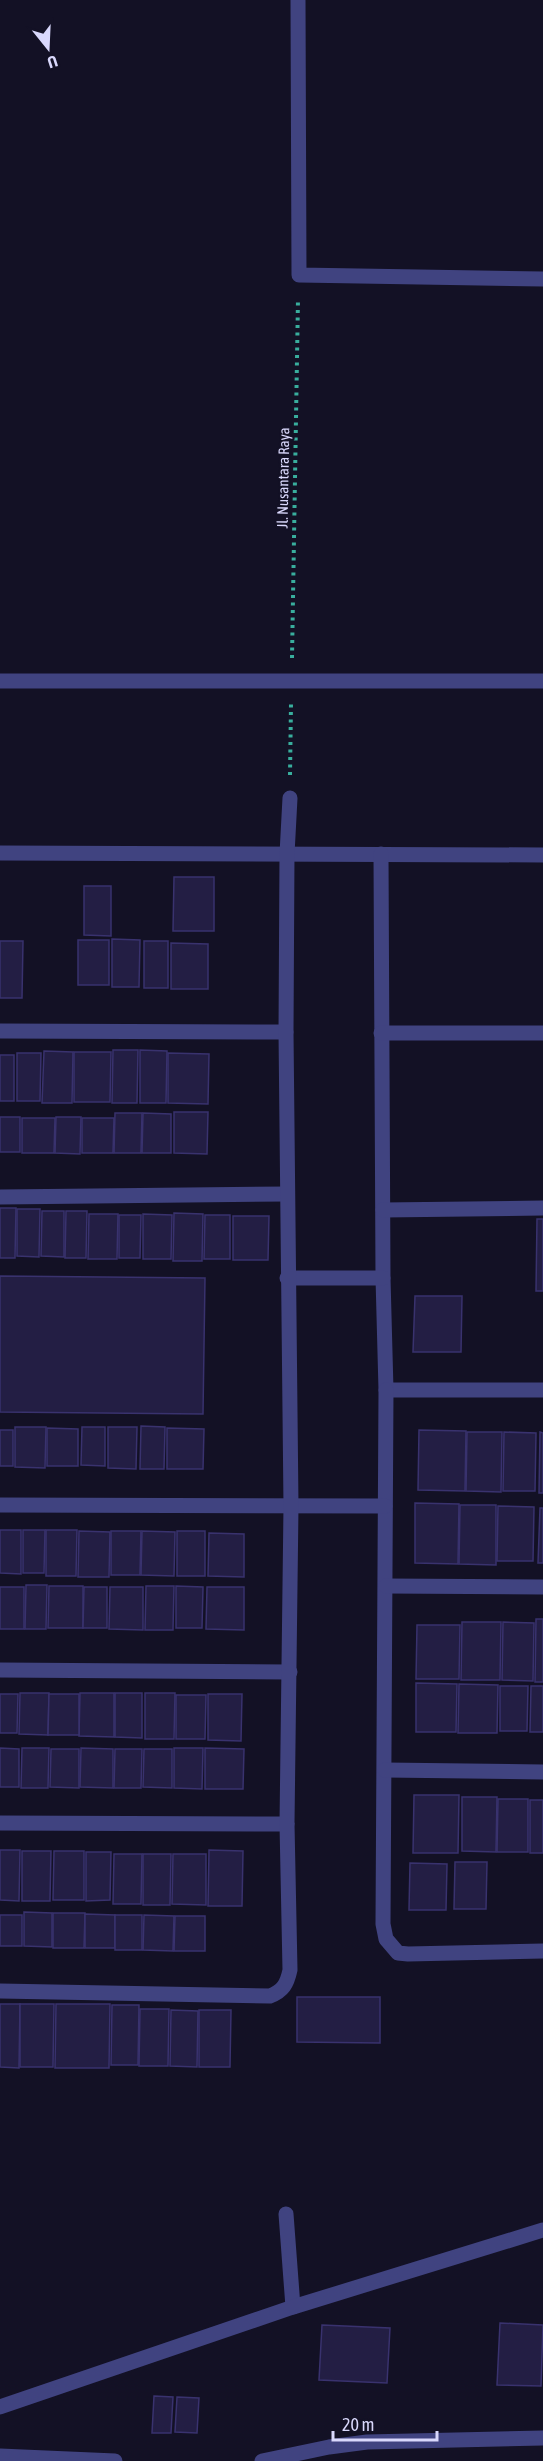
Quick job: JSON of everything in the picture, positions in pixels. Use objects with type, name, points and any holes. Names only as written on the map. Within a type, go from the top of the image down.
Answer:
[{"type":"street","points":[[298,0],[299,275],[543,279]]},
{"type":"street","points":[[0,681],[543,681]]},
{"type":"street","points":[[0,1991],[270,1996],[278,1993],[284,1987],[290,1970],[287,1824],[291,1506],[286,1032],[287,854],[290,798]]},
{"type":"street","points":[[0,853],[543,855]]},
{"type":"street","points":[[381,854],[383,1278],[386,1390],[383,1924],[386,1939],[391,1948],[398,1953],[543,1951]]},
{"type":"street","points":[[0,1031],[286,1032]]},
{"type":"street","points":[[381,1032],[543,1033]]},
{"type":"street","points":[[0,1197],[287,1194]]},
{"type":"street","points":[[383,1210],[543,1208]]},
{"type":"street","points":[[287,1278],[383,1278]]},
{"type":"street","points":[[386,1390],[543,1390]]},
{"type":"street","points":[[0,1505],[385,1506]]},
{"type":"street","points":[[386,1586],[543,1587]]},
{"type":"street","points":[[0,1670],[290,1672]]},
{"type":"street","points":[[385,1770],[543,1772]]},
{"type":"street","points":[[0,1823],[287,1824]]},
{"type":"street","points":[[286,2214],[293,2307]]},
{"type":"street","points":[[0,2407],[293,2307],[543,2230]]},
{"type":"street","points":[[262,2461],[308,2456],[367,2442],[543,2438]]},
{"type":"street","points":[[0,2456],[115,2461]]},
{"type":"path","name":"Jl. Nusantara Raya","points":[[292,663],[299,293]]},
{"type":"path","points":[[290,798],[292,681]]},
{"type":"building","points":[[174,877],[214,877],[214,931],[173,931]]},
{"type":"building","points":[[84,886],[111,886],[111,936],[84,935]]},
{"type":"building","points":[[112,939],[140,940],[139,987],[112,987]]},
{"type":"building","points":[[78,940],[109,940],[109,985],[78,985]]},
{"type":"building","points":[[0,941],[23,941],[22,998],[0,998]]},
{"type":"building","points":[[144,941],[168,941],[168,988],[144,988]]},
{"type":"building","points":[[171,943],[208,944],[208,989],[171,989]]},
{"type":"building","points":[[113,1050],[138,1050],[137,1103],[112,1103]]},
{"type":"building","points":[[140,1050],[167,1051],[166,1103],[140,1103]]},
{"type":"building","points":[[44,1051],[73,1052],[72,1103],[42,1103]]},
{"type":"building","points":[[74,1052],[111,1052],[110,1102],[74,1102]]},
{"type":"building","points":[[17,1053],[41,1053],[40,1101],[17,1101]]},
{"type":"building","points":[[168,1053],[209,1054],[208,1104],[168,1103]]},
{"type":"building","points":[[0,1055],[14,1055],[14,1101],[0,1101]]},
{"type":"building","points":[[174,1112],[208,1112],[207,1154],[174,1153]]},
{"type":"building","points":[[115,1113],[142,1113],[141,1153],[114,1153]]},
{"type":"building","points":[[143,1113],[171,1114],[171,1153],[142,1153]]},
{"type":"building","points":[[0,1117],[20,1117],[20,1152],[0,1152]]},
{"type":"building","points":[[56,1117],[81,1117],[80,1154],[55,1153]]},
{"type":"building","points":[[22,1118],[55,1118],[54,1153],[22,1153]]},
{"type":"building","points":[[82,1118],[114,1118],[113,1153],[82,1153]]},
{"type":"building","points":[[0,1208],[16,1208],[15,1258],[0,1258]]},
{"type":"building","points":[[17,1209],[40,1209],[39,1257],[17,1256]]},
{"type":"building","points":[[42,1211],[64,1211],[64,1257],[41,1256]]},
{"type":"building","points":[[66,1211],[87,1211],[86,1258],[65,1258]]},
{"type":"building","points":[[174,1213],[203,1214],[202,1261],[173,1261]]},
{"type":"building","points":[[89,1214],[118,1214],[117,1259],[88,1259]]},
{"type":"building","points":[[143,1214],[172,1215],[171,1259],[143,1259]]},
{"type":"building","points":[[119,1215],[141,1215],[140,1258],[119,1258]]},
{"type":"building","points":[[205,1215],[230,1215],[230,1259],[204,1259]]},
{"type":"building","points":[[233,1216],[269,1216],[268,1260],[233,1260]]},
{"type":"building","points":[[537,1219],[543,1219],[543,1291],[536,1291]]},
{"type":"building","points":[[0,1276],[205,1278],[203,1414],[0,1412]]},
{"type":"building","points":[[415,1296],[462,1296],[461,1352],[413,1352]]},
{"type":"building","points":[[141,1426],[165,1427],[164,1469],[140,1469]]},
{"type":"building","points":[[15,1427],[46,1427],[45,1468],[15,1467]]},
{"type":"building","points":[[82,1427],[105,1427],[105,1466],[81,1465]]},
{"type":"building","points":[[108,1427],[137,1427],[136,1469],[108,1468]]},
{"type":"building","points":[[47,1428],[78,1429],[78,1466],[47,1466]]},
{"type":"building","points":[[167,1428],[204,1429],[203,1469],[167,1469]]},
{"type":"building","points":[[0,1430],[13,1430],[13,1466],[0,1466]]},
{"type":"building","points":[[419,1430],[466,1431],[465,1491],[418,1490]]},
{"type":"building","points":[[467,1432],[502,1432],[501,1492],[466,1491]]},
{"type":"building","points":[[504,1432],[536,1433],[535,1491],[503,1491]]},
{"type":"building","points":[[540,1432],[543,1433],[543,1493],[539,1493]]},
{"type":"building","points":[[415,1503],[459,1504],[458,1564],[415,1563]]},
{"type":"building","points":[[460,1505],[496,1505],[496,1565],[459,1564]]},
{"type":"building","points":[[498,1506],[534,1507],[533,1561],[497,1561]]},
{"type":"building","points":[[540,1508],[543,1508],[543,1563],[538,1563]]},
{"type":"building","points":[[0,1530],[21,1530],[21,1574],[0,1573]]},
{"type":"building","points":[[23,1530],[45,1530],[44,1573],[23,1573]]},
{"type":"building","points":[[46,1530],[77,1530],[76,1576],[46,1576]]},
{"type":"building","points":[[79,1531],[110,1532],[109,1577],[78,1577]]},
{"type":"building","points":[[111,1531],[141,1531],[140,1575],[111,1575]]},
{"type":"building","points":[[142,1531],[175,1532],[174,1576],[141,1575]]},
{"type":"building","points":[[177,1531],[205,1531],[205,1576],[177,1576]]},
{"type":"building","points":[[209,1533],[244,1534],[244,1577],[208,1576]]},
{"type":"building","points":[[26,1585],[47,1585],[46,1629],[25,1629]]},
{"type":"building","points":[[49,1586],[83,1586],[83,1628],[48,1628]]},
{"type":"building","points":[[146,1586],[174,1586],[173,1630],[145,1630]]},
{"type":"building","points":[[176,1586],[203,1587],[202,1628],[176,1628]]},
{"type":"building","points":[[0,1587],[24,1587],[24,1629],[0,1629]]},
{"type":"building","points":[[84,1587],[107,1587],[107,1628],[83,1628]]},
{"type":"building","points":[[110,1587],[143,1587],[143,1630],[109,1629]]},
{"type":"building","points":[[207,1587],[244,1587],[244,1630],[206,1629]]},
{"type":"building","points":[[536,1619],[543,1619],[543,1682],[535,1682]]},
{"type":"building","points":[[462,1622],[501,1622],[500,1680],[461,1680]]},
{"type":"building","points":[[503,1622],[534,1623],[533,1681],[502,1680]]},
{"type":"building","points":[[417,1625],[460,1625],[459,1679],[416,1679]]},
{"type":"building","points":[[416,1683],[457,1684],[456,1732],[416,1732]]},
{"type":"building","points":[[459,1684],[498,1685],[497,1733],[458,1733]]},
{"type":"building","points":[[500,1686],[528,1686],[527,1731],[500,1731]]},
{"type":"building","points":[[531,1686],[543,1686],[543,1732],[530,1732]]},
{"type":"building","points":[[20,1693],[49,1693],[48,1735],[19,1734]]},
{"type":"building","points":[[80,1693],[114,1693],[114,1737],[79,1736]]},
{"type":"building","points":[[115,1693],[142,1693],[142,1738],[115,1737]]},
{"type":"building","points":[[145,1693],[175,1693],[174,1739],[145,1739]]},
{"type":"building","points":[[0,1694],[18,1694],[17,1733],[0,1733]]},
{"type":"building","points":[[49,1694],[79,1694],[79,1735],[48,1735]]},
{"type":"building","points":[[208,1694],[242,1694],[241,1741],[208,1740]]},
{"type":"building","points":[[176,1695],[206,1695],[205,1739],[176,1739]]},
{"type":"building","points":[[0,1748],[19,1749],[19,1787],[0,1787]]},
{"type":"building","points":[[22,1748],[49,1748],[48,1788],[21,1788]]},
{"type":"building","points":[[81,1748],[113,1749],[113,1788],[80,1787]]},
{"type":"building","points":[[174,1748],[203,1748],[202,1789],[174,1788]]},
{"type":"building","points":[[205,1748],[244,1749],[243,1789],[205,1789]]},
{"type":"building","points":[[51,1749],[79,1749],[79,1788],[50,1787]]},
{"type":"building","points":[[115,1749],[142,1749],[141,1788],[114,1788]]},
{"type":"building","points":[[144,1749],[172,1749],[172,1788],[143,1787]]},
{"type":"building","points":[[414,1795],[459,1795],[458,1853],[413,1853]]},
{"type":"building","points":[[462,1797],[497,1797],[496,1852],[462,1851]]},
{"type":"building","points":[[498,1799],[528,1799],[528,1852],[497,1852]]},
{"type":"building","points":[[530,1800],[543,1800],[543,1853],[530,1853]]},
{"type":"building","points":[[0,1850],[20,1850],[19,1901],[0,1900]]},
{"type":"building","points":[[209,1850],[243,1851],[242,1906],[208,1906]]},
{"type":"building","points":[[22,1851],[51,1851],[50,1901],[22,1901]]},
{"type":"building","points":[[54,1851],[84,1851],[84,1900],[53,1900]]},
{"type":"building","points":[[86,1852],[111,1852],[110,1900],[86,1901]]},
{"type":"building","points":[[114,1854],[142,1854],[141,1904],[113,1904]]},
{"type":"building","points":[[143,1854],[171,1854],[170,1905],[143,1905]]},
{"type":"building","points":[[173,1854],[206,1854],[206,1905],[172,1904]]},
{"type":"building","points":[[455,1862],[487,1862],[486,1909],[454,1909]]},
{"type":"building","points":[[410,1863],[447,1864],[446,1910],[409,1910]]},
{"type":"building","points":[[24,1912],[52,1913],[52,1947],[24,1946]]},
{"type":"building","points":[[53,1913],[85,1913],[84,1948],[53,1948]]},
{"type":"building","points":[[85,1914],[115,1915],[115,1948],[85,1948]]},
{"type":"building","points":[[0,1915],[22,1915],[22,1946],[0,1946]]},
{"type":"building","points":[[115,1915],[142,1915],[142,1950],[115,1950]]},
{"type":"building","points":[[144,1915],[174,1916],[173,1951],[143,1950]]},
{"type":"building","points":[[175,1916],[205,1916],[205,1951],[174,1951]]},
{"type":"building","points":[[297,1997],[380,1997],[380,2043],[297,2042]]},
{"type":"building","points":[[0,2004],[20,2004],[19,2068],[0,2067]]},
{"type":"building","points":[[20,2004],[54,2004],[53,2067],[20,2067]]},
{"type":"building","points":[[56,2004],[110,2004],[109,2068],[55,2068]]},
{"type":"building","points":[[112,2005],[139,2005],[138,2065],[111,2065]]},
{"type":"building","points":[[140,2009],[169,2009],[168,2066],[139,2066]]},
{"type":"building","points":[[171,2010],[198,2011],[197,2067],[170,2066]]},
{"type":"building","points":[[199,2010],[231,2010],[230,2067],[199,2067]]},
{"type":"building","points":[[500,2323],[543,2325],[541,2386],[497,2385]]},
{"type":"building","points":[[322,2325],[390,2328],[387,2383],[319,2380]]},
{"type":"building","points":[[154,2396],[173,2397],[171,2433],[152,2433]]},
{"type":"building","points":[[177,2397],[199,2398],[197,2433],[175,2432]]}]
